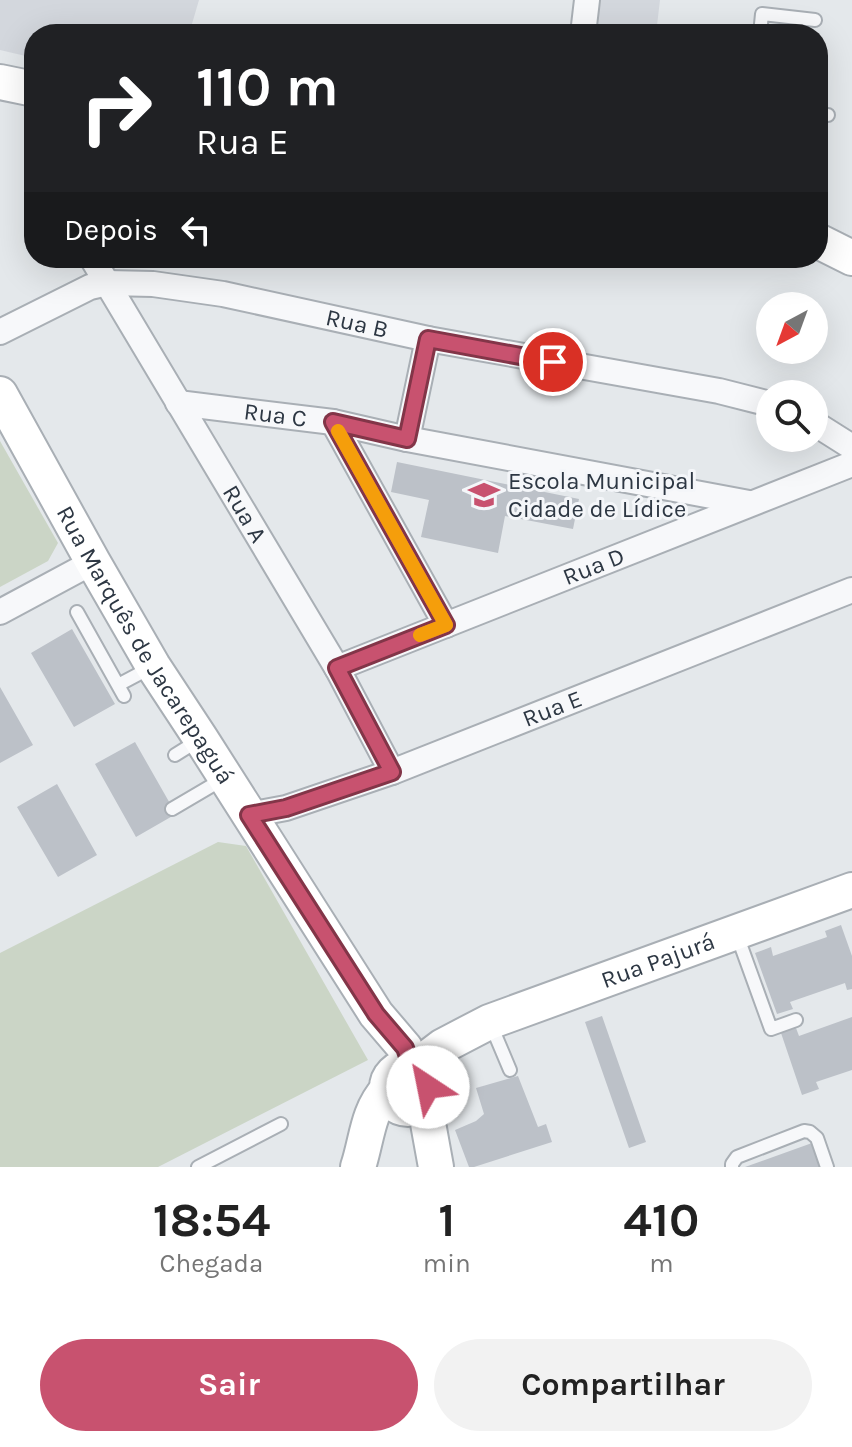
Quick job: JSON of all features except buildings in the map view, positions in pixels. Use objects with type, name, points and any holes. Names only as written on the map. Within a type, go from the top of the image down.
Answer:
[{"type":"street","points":[[584,24],[587,0]]},
{"type":"street","points":[[0,82],[24,87]]},
{"type":"street","points":[[828,246],[852,258]]},
{"type":"street","name":"Rua A","points":[[98,268],[337,668],[392,772]]},
{"type":"street","name":"Rua B","points":[[0,332],[90,287],[107,283],[153,284],[223,294],[428,339],[719,391],[756,400]]},
{"type":"street","points":[[407,439],[428,339]]},
{"type":"street","name":"Rua Marquês de Jacarepaguá","points":[[0,394],[153,666],[188,747],[225,778],[376,1014],[405,1048],[408,1088],[436,1167]]},
{"type":"street","name":"Rua C","points":[[178,403],[333,422],[407,439],[749,503]]},
{"type":"street","points":[[333,422],[446,625]]},
{"type":"street","points":[[828,432],[852,447]]},
{"type":"street","name":"Rua D","points":[[337,668],[852,464]]},
{"type":"street","points":[[0,612],[93,562]]},
{"type":"street","name":"Rua E","points":[[249,815],[286,808],[392,772],[852,590]]},
{"type":"street","name":"Rua Pajurá","points":[[408,1088],[443,1046],[477,1028],[852,890]]},
{"type":"street","points":[[362,1157],[368,1122],[378,1099],[408,1088]]},
{"type":"lane","points":[[761,24],[762,14],[815,20]]},
{"type":"lane","points":[[77,612],[121,690],[153,666]]},
{"type":"lane","points":[[172,809],[225,778]]},
{"type":"lane","points":[[735,932],[771,1029],[796,1020]]},
{"type":"lane","points":[[477,1028],[510,1070]]},
{"type":"lane","points":[[198,1167],[281,1124]]},
{"type":"lane","points":[[732,1167],[737,1157],[804,1131],[817,1138],[827,1167]]},
{"type":"shaded area","points":[[0,0],[199,0],[192,24],[24,24],[24,56],[0,50]]},
{"type":"shaded area","points":[[601,0],[660,0],[657,24],[597,24]]},
{"type":"green space","points":[[0,441],[58,543],[48,561],[0,587]]},
{"type":"green space","points":[[218,842],[246,846],[368,1060],[158,1167],[0,1167],[0,953]]},
{"type":"slow traffic","points":[[338,431],[446,625],[420,635]]},
{"type":"place","name":"Escola Municipal Cidade de Lídice","points":[[484,495]]},
{"type":"route","points":[[428,1087],[424,1075],[412,1068],[405,1048],[376,1014],[249,815],[286,808],[392,772],[337,668],[446,625],[333,422],[407,439],[428,339],[553,362]]}]
